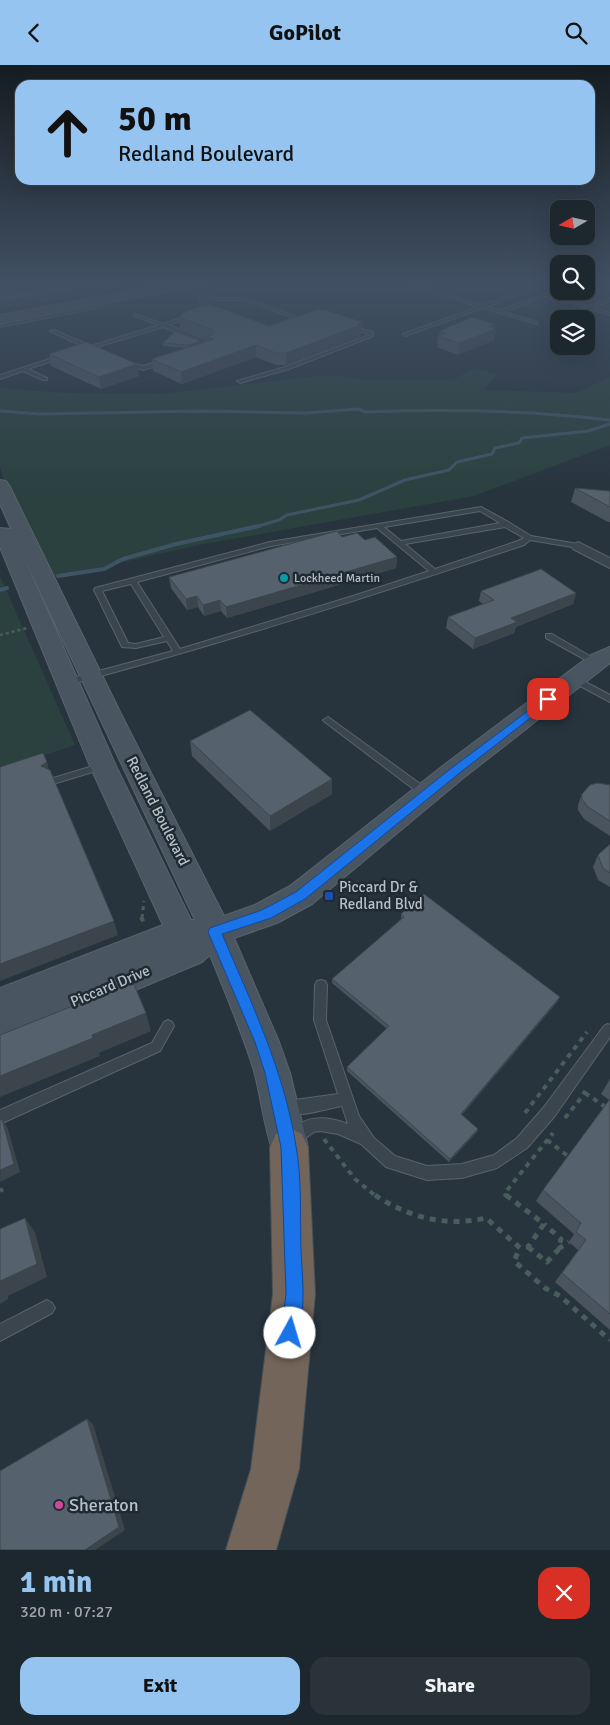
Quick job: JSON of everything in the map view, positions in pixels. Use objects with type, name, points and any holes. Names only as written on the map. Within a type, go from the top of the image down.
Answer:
[{"type":"highway","points":[[251,1550],[275,1469],[294,1294],[301,1136]]},
{"type":"main road","name":"Redland Boulevard","points":[[2,504],[80,679],[202,899],[195,939]]},
{"type":"main road","name":"Piccard Drive","points":[[0,1031],[195,939],[266,914],[301,895],[427,794],[603,658]]},
{"type":"main road","name":"Redland Boulevard","points":[[80,679],[103,766],[195,939],[262,1042],[280,1107],[301,1136]]},
{"type":"main road","name":"Piccard Drive","points":[[0,1003],[154,941],[195,939]]},
{"type":"street","points":[[578,546],[610,564]]},
{"type":"lane","points":[[240,381],[287,368],[323,354]]},
{"type":"lane","points":[[1,377],[66,356]]},
{"type":"lane","points":[[119,361],[143,369],[169,360]]},
{"type":"lane","points":[[23,369],[45,379]]},
{"type":"lane","points":[[169,639],[136,646],[125,645],[98,590],[270,544],[481,509],[529,538],[578,546]]},
{"type":"lane","points":[[400,543],[508,524]]},
{"type":"lane","points":[[378,525],[434,572]]},
{"type":"lane","points":[[80,679],[178,652],[347,601],[529,538]]},
{"type":"lane","points":[[133,581],[178,652]]},
{"type":"lane","points":[[549,636],[603,658]]},
{"type":"lane","points":[[574,679],[610,699]]},
{"type":"lane","points":[[328,720],[427,794]]},
{"type":"lane","points":[[53,781],[103,766]]},
{"type":"lane","points":[[321,985],[320,1020],[352,1120],[366,1139],[391,1162],[426,1173],[462,1171],[497,1161],[522,1143],[549,1112],[608,1031]]},
{"type":"lane","points":[[0,1117],[156,1047],[168,1026]]},
{"type":"lane","points":[[280,1107],[300,1107],[346,1099]]},
{"type":"lane","points":[[301,1136],[318,1122],[335,1125],[366,1139]]},
{"type":"lane","points":[[0,1333],[47,1308]]},
{"type":"path","points":[[0,635],[32,627]]},
{"type":"path","points":[[525,1113],[587,1032]]},
{"type":"path","points":[[585,1082],[580,1089],[610,1110]]},
{"type":"path","points":[[564,1120],[585,1093]]},
{"type":"path","points":[[558,1127],[504,1193],[561,1239],[558,1250]]},
{"type":"path","points":[[301,1136],[378,1197],[412,1215],[443,1221],[470,1223],[486,1217],[520,1249]]},
{"type":"path","points":[[547,1141],[569,1157]]},
{"type":"path","points":[[544,1224],[528,1247],[520,1249],[514,1261],[545,1288],[560,1296],[610,1340]]},
{"type":"path","points":[[528,1247],[547,1262],[568,1242]]},
{"type":"green space","points":[[476,368],[497,375],[483,390],[576,393],[610,377],[610,445],[474,496],[199,545],[44,580],[10,502],[0,467],[0,388],[66,393],[160,394],[327,375],[368,380],[451,380]]},
{"type":"green space","points":[[0,576],[75,745],[0,770]]},
{"type":"building","points":[[50,354],[115,354],[137,364],[99,377]]},
{"type":"building","points":[[167,354],[230,354],[181,372],[152,359]]},
{"type":"building","points":[[575,488],[610,491],[610,507]]},
{"type":"building","name":"Lockheed Martin","points":[[337,531],[342,537],[357,533],[365,540],[375,537],[397,557],[226,607],[220,600],[203,605],[197,596],[186,599],[169,577]]},
{"type":"building","points":[[541,569],[576,593],[511,618],[517,622],[475,638],[448,617],[494,600],[481,591]]},
{"type":"building","points":[[250,710],[332,779],[270,816],[190,741]]},
{"type":"building","points":[[43,753],[47,762],[41,766],[50,770],[114,921],[0,964],[0,767]]},
{"type":"building","points":[[597,783],[610,785],[610,821],[588,807],[582,799],[582,794],[590,785]]},
{"type":"building","points":[[610,844],[610,873],[603,868],[598,855]]},
{"type":"building","points":[[424,894],[560,997],[461,1114],[478,1129],[450,1159],[347,1067],[389,1026],[332,979],[404,917],[401,914]]},
{"type":"building","points":[[133,982],[146,1013],[92,1035],[93,1038],[0,1076],[0,1035]]},
{"type":"building","points":[[610,1099],[610,1314],[562,1273],[586,1240],[576,1232],[581,1223],[543,1190]]},
{"type":"building","points":[[2,1119],[14,1164],[0,1170],[0,1120]]},
{"type":"building","points":[[25,1218],[37,1264],[0,1281],[0,1229]]},
{"type":"building","name":"Sheraton","points":[[87,1419],[119,1527],[85,1550],[0,1550],[0,1471]]},
{"type":"waterway","points":[[0,411],[40,414],[201,411],[306,413],[358,409],[365,412],[518,412],[610,420]]},
{"type":"waterway","points":[[257,526],[279,520],[287,515],[359,500],[405,480],[449,470],[457,462],[492,454],[495,448],[519,443],[522,438],[588,431],[610,424]]},
{"type":"waterway","points":[[58,576],[104,569],[123,559],[176,544],[257,526]]},
{"type":"waterway","points":[[0,590],[7,588]]},
{"type":"place","name":"Lockheed Martin","points":[[284,578]]},
{"type":"place","name":"Piccard Dr & Redland Blvd","points":[[329,896]]},
{"type":"place","name":"Sheraton","points":[[59,1505]]},
{"type":"route","points":[[290,1333],[294,1294],[293,1218],[289,1147],[272,1073],[262,1042],[215,932],[266,914],[301,895],[453,772],[548,699]]}]
